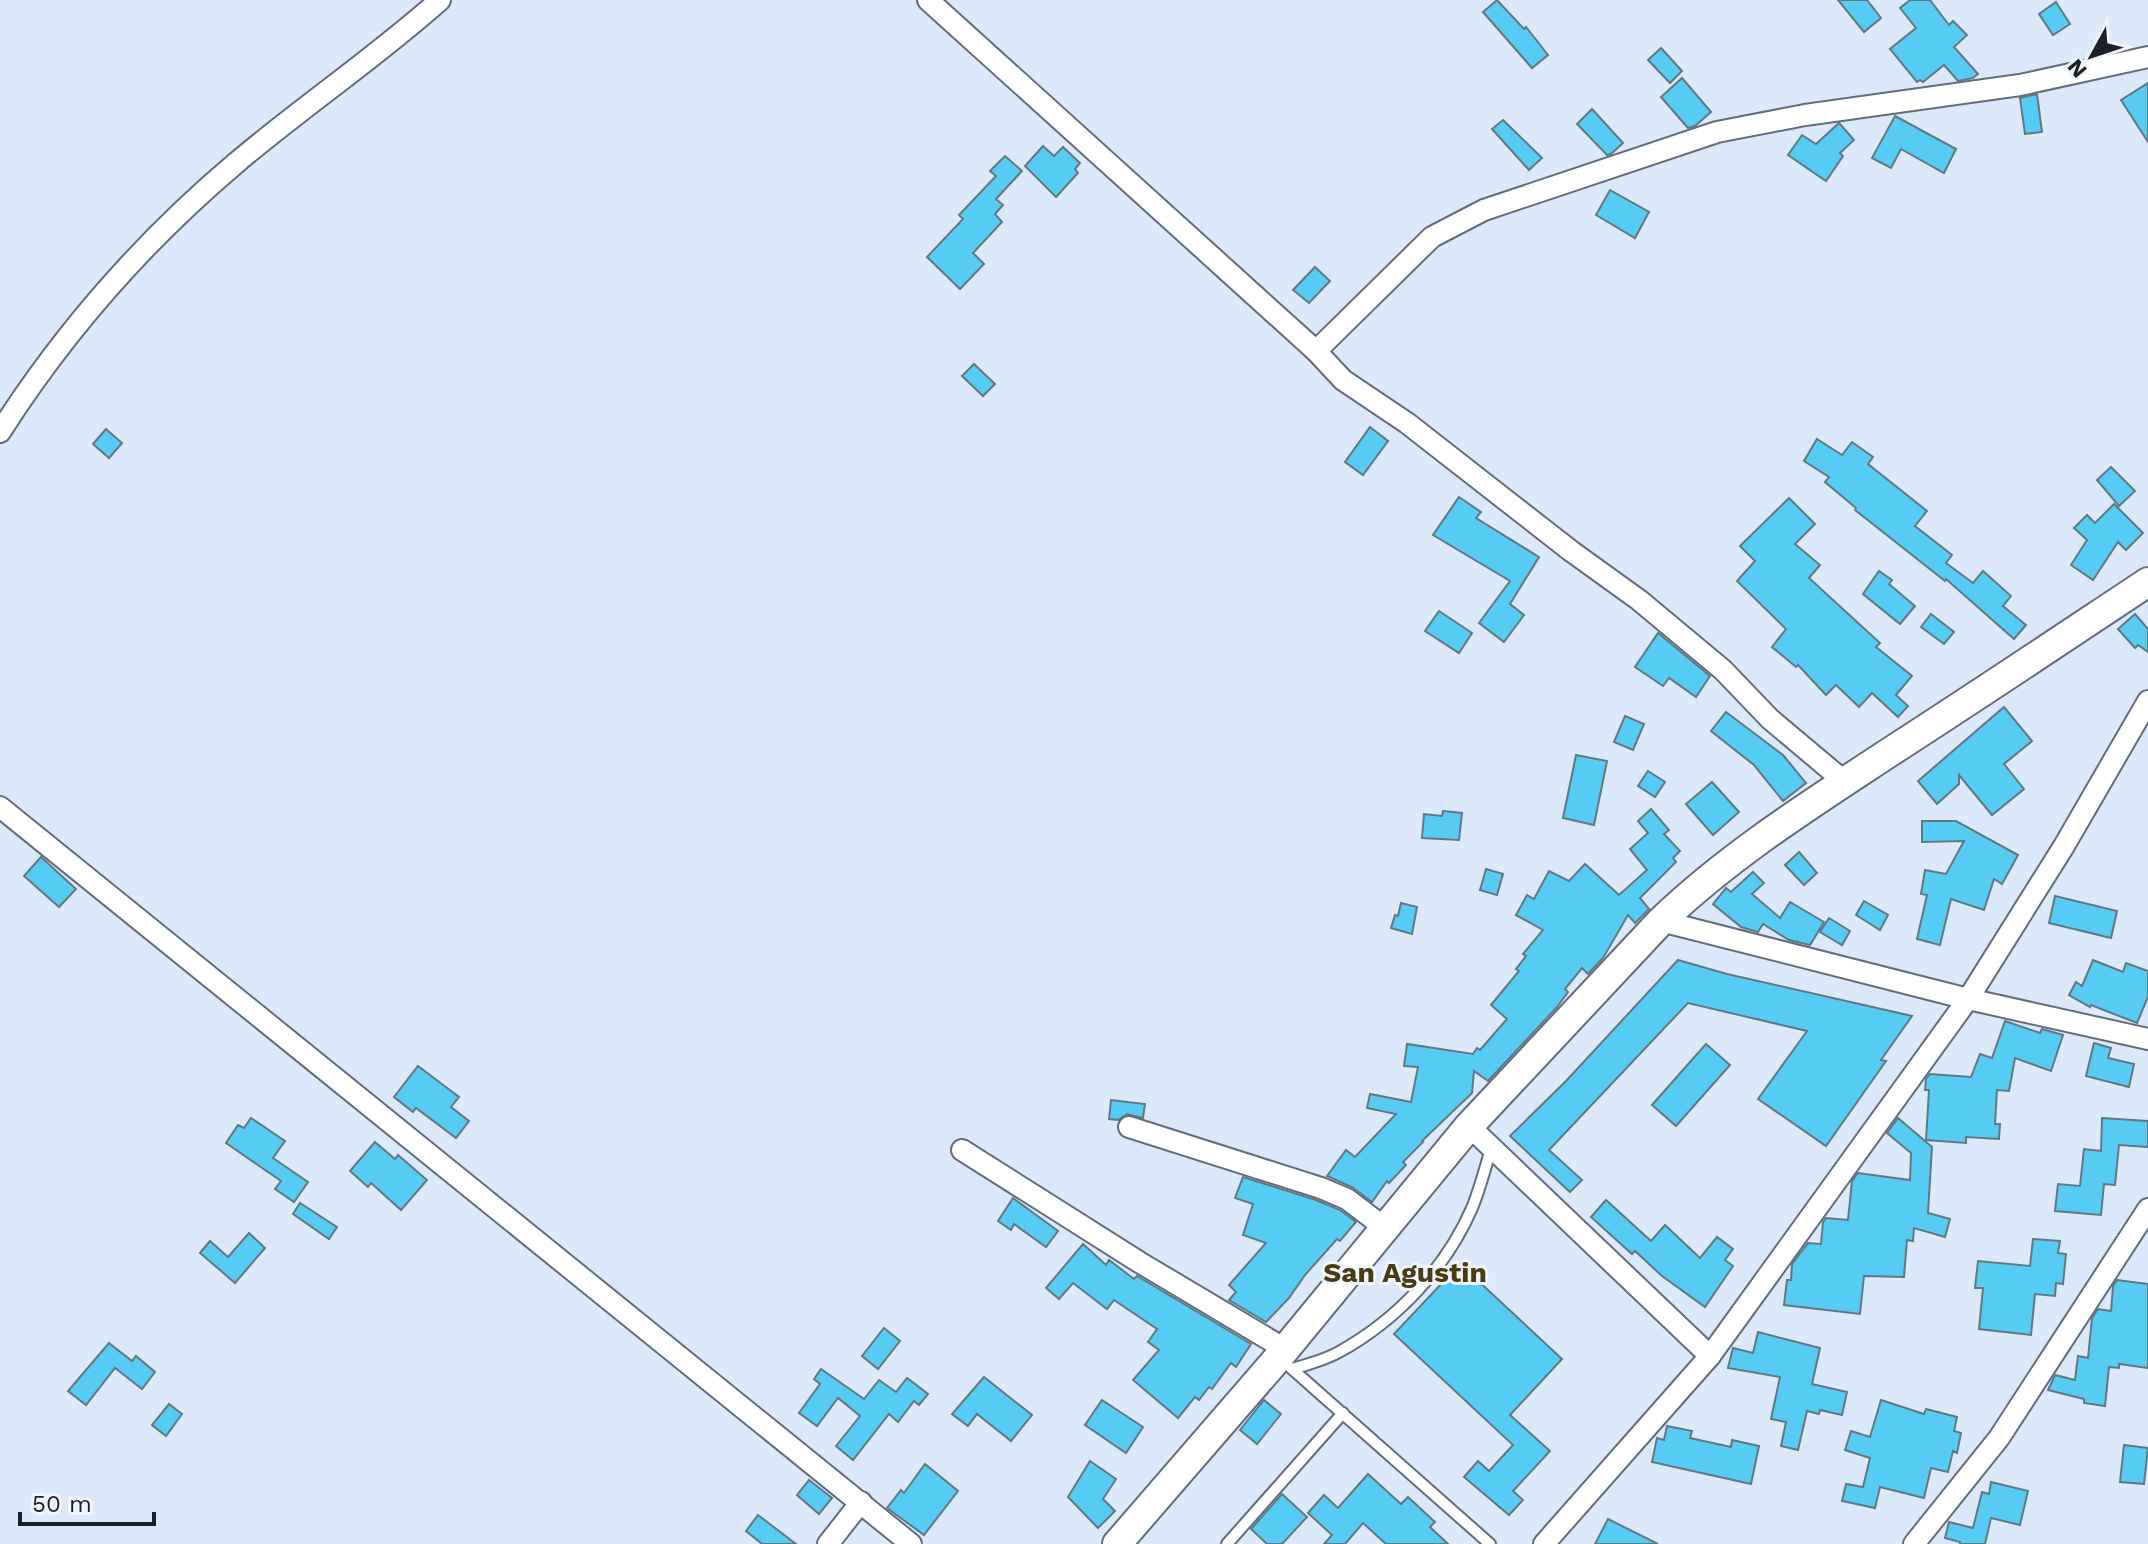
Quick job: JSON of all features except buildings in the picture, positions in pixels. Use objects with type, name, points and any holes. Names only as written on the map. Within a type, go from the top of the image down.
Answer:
[{"type":"main road","points":[[1117,1544],[1285,1359],[1385,1228],[1469,1126],[1661,921],[1725,864],[2148,582]]},
{"type":"street","points":[[0,432],[26,391],[87,311],[145,249],[234,164],[403,33],[440,0]]},
{"type":"street","points":[[928,0],[1316,351],[1343,380],[1407,423],[1639,600],[1723,670],[1770,719],[1845,782]]},
{"type":"street","points":[[1316,351],[1432,237],[1484,210],[1717,132],[1805,115],[2020,85],[2148,57]]},
{"type":"street","points":[[1544,1544],[1710,1356],[1968,999],[2064,846],[2148,701]]},
{"type":"street","points":[[0,807],[911,1544]]},
{"type":"street","points":[[1661,921],[1968,999],[2148,1039]]},
{"type":"street","points":[[1469,1126],[1710,1356]]},
{"type":"street","points":[[1129,1127],[1321,1188],[1347,1199],[1385,1228]]},
{"type":"street","points":[[962,1150],[1285,1359]]},
{"type":"street","points":[[1914,1544],[1999,1438],[2148,1209]]},
{"type":"street","points":[[828,1544],[861,1502]]},
{"type":"lane","points":[[1285,1359],[1337,1353],[1393,1315],[1424,1284],[1454,1244],[1467,1219],[1491,1149]]},
{"type":"lane","points":[[1285,1359],[1490,1544]]},
{"type":"lane","points":[[1227,1544],[1343,1413]]},
{"type":"district","name":"San Agustin","points":[[1405,1272]]}]
